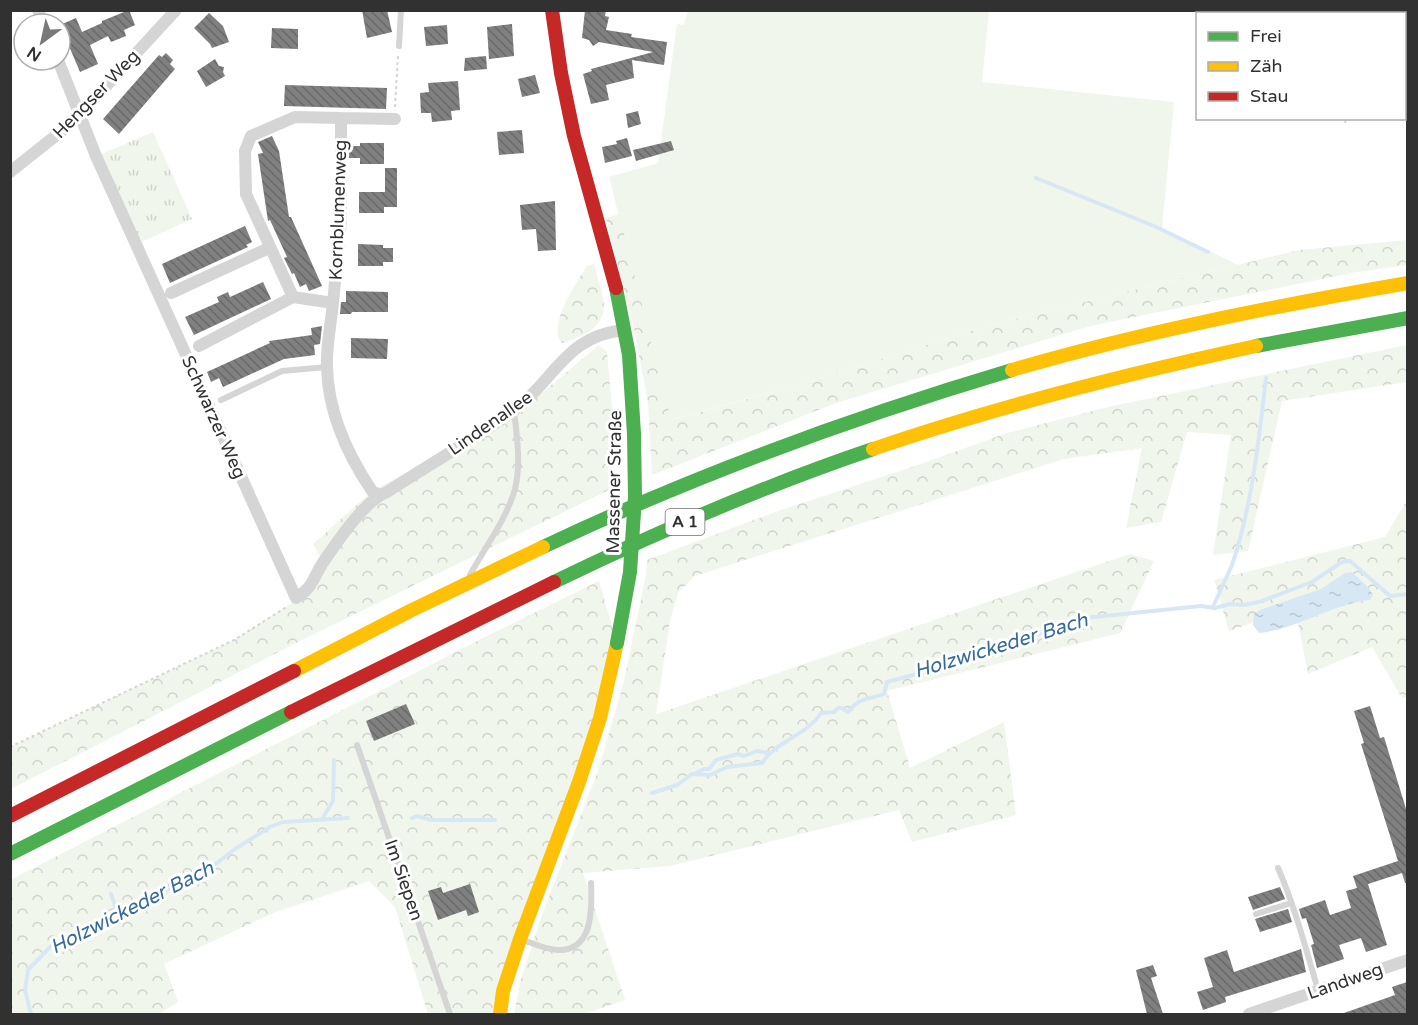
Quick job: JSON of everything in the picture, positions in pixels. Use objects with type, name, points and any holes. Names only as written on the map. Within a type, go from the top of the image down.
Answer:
[{"type":"main road","name":"Massener Straße","points":[[500,1014],[503,991],[519,939],[579,782],[600,718],[617,643],[630,561],[635,497],[632,392],[625,330],[603,236],[574,137],[558,60],[552,10]]},
{"type":"main road","name":"A 1","points":[[10,816],[465,583],[655,496],[816,433],[940,391],[1139,335],[1294,302],[1407,283]]},
{"type":"main road","name":"A 1","points":[[10,855],[478,616],[669,529],[829,465],[1065,390],[1232,350],[1407,318]]},
{"type":"street","name":"Hengser Weg","points":[[10,172],[37,152],[81,113],[176,10]]},
{"type":"street","name":"Schwarzer Weg","points":[[63,72],[96,156],[296,598]]},
{"type":"street","name":"Kornblumenweg","points":[[333,303],[293,297],[246,194],[245,151],[250,136],[295,117],[395,119]]},
{"type":"street","name":"Kornblumenweg","points":[[341,118],[341,220],[327,366],[332,406],[343,440],[372,491],[380,495]]},
{"type":"street","points":[[171,293],[269,248]]},
{"type":"street","points":[[199,346],[293,297]]},
{"type":"street","name":"Lindenallee","points":[[380,495],[514,411],[535,392],[565,357],[584,342],[613,331],[625,330]]},
{"type":"street","points":[[296,598],[308,591],[324,562],[361,514],[380,495]]},
{"type":"street","name":"Landweg","points":[[1249,1014],[1407,960]]},
{"type":"lane","points":[[399,46],[401,10]]},
{"type":"lane","points":[[221,400],[282,371],[327,366]]},
{"type":"lane","points":[[465,583],[506,510],[514,489],[518,439],[514,411]]},
{"type":"lane","name":"Im Siepen","points":[[357,745],[450,1014]]},
{"type":"lane","points":[[1278,868],[1290,894],[1318,990]]},
{"type":"lane","points":[[519,939],[554,950],[572,947],[590,926],[591,883]]},
{"type":"lane","points":[[1256,914],[1291,903]]},
{"type":"path","points":[[395,119],[399,46]]},
{"type":"path","points":[[10,747],[236,639],[292,603],[296,598]]},
{"type":"green space","points":[[688,11],[989,11],[982,82],[1174,102],[1162,228],[1238,265],[990,325],[802,384],[670,420],[609,177],[658,163],[677,24],[684,25]]},
{"type":"green space","points":[[153,132],[192,219],[137,244],[97,156]]},
{"type":"green space","points":[[619,214],[671,420],[802,384],[990,325],[1299,250],[1407,240],[1407,265],[1357,272],[1094,325],[836,403],[652,475],[648,403],[633,324],[606,218]]},
{"type":"green space","points":[[594,264],[603,297],[603,315],[595,327],[562,343],[558,336],[560,316],[587,266]]},
{"type":"green space","points":[[599,345],[607,352],[614,430],[613,488],[298,642],[11,789],[11,747],[236,639],[292,603],[323,562],[313,544],[372,491],[512,418]]},
{"type":"green space","points":[[1407,345],[1407,382],[1282,401],[1248,551],[1213,555],[1231,435],[1187,432],[1161,522],[1126,528],[1142,448],[1064,459],[695,576],[678,593],[670,621],[656,714],[1130,554],[1154,561],[1120,633],[887,691],[910,768],[1004,722],[1016,815],[912,842],[899,810],[670,866],[583,873],[625,1000],[584,1014],[514,1014],[521,979],[542,915],[598,771],[624,681],[646,575],[647,560],[778,511],[1007,433],[1112,406]]},
{"type":"green space","points":[[1407,500],[1407,697],[1402,698],[1372,647],[1308,674],[1295,608],[1229,631],[1214,580],[1385,537]]},
{"type":"green space","points":[[599,581],[617,643],[500,1014],[428,1014],[395,907],[369,881],[273,913],[164,964],[178,1002],[159,1014],[11,1014],[10,880]]},
{"type":"water","points":[[1352,572],[1369,588],[1373,595],[1370,600],[1342,606],[1274,631],[1259,633],[1253,625],[1254,614],[1260,610],[1321,589],[1345,573]]},
{"type":"building","points":[[129,10],[135,25],[124,30],[126,36],[111,42],[108,36],[90,45],[98,64],[80,72],[72,53],[72,20],[76,18],[82,32]]},
{"type":"building","points":[[362,10],[387,10],[392,32],[367,38]]},
{"type":"building","points":[[585,10],[606,10],[605,16],[609,17],[606,30],[632,34],[631,37],[667,42],[664,65],[632,60],[634,78],[606,85],[609,100],[591,104],[583,74],[592,71],[591,69],[653,52],[599,42],[593,46],[589,40],[582,38]]},
{"type":"building","points":[[209,13],[223,26],[229,42],[212,48],[194,28]]},
{"type":"building","points":[[512,24],[514,56],[489,59],[487,27]]},
{"type":"building","points":[[447,25],[448,44],[426,46],[424,27]]},
{"type":"building","points":[[272,28],[298,29],[298,49],[271,48]]},
{"type":"building","points":[[166,53],[173,60],[170,64],[175,69],[119,134],[103,119],[159,55],[162,57]]},
{"type":"building","points":[[486,56],[487,69],[464,71],[465,58]]},
{"type":"building","points":[[215,59],[219,66],[224,67],[225,76],[206,87],[197,71]]},
{"type":"building","points":[[535,75],[540,93],[522,97],[518,79]]},
{"type":"building","points":[[458,81],[460,110],[451,111],[452,120],[432,122],[431,113],[421,113],[420,93],[429,92],[428,83]]},
{"type":"building","points":[[285,85],[387,88],[386,109],[284,106]]},
{"type":"building","points":[[638,111],[641,124],[628,128],[626,114]]},
{"type":"building","points":[[522,130],[524,153],[499,155],[497,132]]},
{"type":"building","points":[[272,136],[279,151],[289,217],[291,217],[322,286],[309,291],[306,284],[300,287],[294,273],[292,274],[284,258],[287,257],[270,220],[268,221],[258,154],[263,153],[258,142]]},
{"type":"building","points":[[627,138],[632,156],[605,163],[602,147],[617,144],[616,141]]},
{"type":"building","points":[[671,141],[674,150],[636,161],[633,150]]},
{"type":"building","points":[[360,143],[384,143],[384,164],[360,164],[360,158],[349,158],[349,146],[360,146]]},
{"type":"building","points":[[385,168],[397,168],[397,207],[384,207],[384,213],[359,213],[359,192],[385,192]]},
{"type":"building","points":[[555,201],[556,250],[538,251],[536,229],[522,230],[520,205]]},
{"type":"building","points":[[245,226],[252,242],[246,245],[248,247],[170,283],[162,264]]},
{"type":"building","points":[[358,244],[383,245],[383,248],[393,248],[393,262],[383,262],[383,266],[358,266]]},
{"type":"building","points":[[263,282],[271,299],[194,335],[185,317],[219,302],[217,297],[228,292],[230,297]]},
{"type":"building","points":[[346,291],[388,292],[388,312],[340,314],[341,302],[346,302]]},
{"type":"building","points":[[322,326],[320,344],[314,345],[315,355],[284,359],[223,387],[219,378],[211,382],[207,372],[270,343],[269,341],[312,335],[311,328]]},
{"type":"building","points":[[351,338],[388,339],[387,359],[351,358]]},
{"type":"building","points":[[406,704],[415,724],[374,741],[366,721]]},
{"type":"building","points":[[1370,706],[1380,738],[1384,737],[1407,812],[1407,883],[1402,873],[1368,884],[1387,945],[1366,952],[1361,938],[1339,945],[1344,959],[1317,968],[1311,945],[1314,944],[1306,918],[1302,919],[1299,909],[1325,900],[1330,915],[1351,908],[1346,891],[1357,888],[1353,876],[1398,861],[1361,744],[1364,743],[1354,711]]},
{"type":"building","points":[[470,884],[479,912],[468,916],[466,910],[438,920],[428,891],[441,887],[443,893]]},
{"type":"building","points":[[1280,887],[1285,899],[1253,910],[1248,897]]},
{"type":"building","points":[[1288,909],[1292,922],[1260,932],[1255,919]]},
{"type":"building","points":[[1301,949],[1306,972],[1225,997],[1226,1002],[1203,1010],[1197,992],[1213,987],[1204,958],[1227,950],[1234,972]]},
{"type":"building","points":[[1153,965],[1157,976],[1151,978],[1163,1014],[1147,1014],[1136,970]]},
{"type":"building","points":[[1407,982],[1407,1014],[1344,1014],[1395,995],[1392,987]]},
{"type":"waterway","points":[[1036,178],[1154,226],[1208,252]]},
{"type":"waterway","points":[[1213,607],[1232,565],[1245,520],[1254,472],[1266,378]]},
{"type":"waterway","name":"Holzwickeder Bach","points":[[652,793],[677,785],[692,774],[710,775],[727,767],[762,763],[775,749],[815,721],[821,713],[834,712],[838,708],[848,712],[860,701],[884,694],[887,682],[924,672],[940,662],[1015,643],[1029,636],[1085,618],[1201,606],[1215,608],[1230,604],[1244,605],[1259,602],[1312,582],[1342,562],[1350,561],[1390,596],[1408,594]]},
{"type":"waterway","points":[[696,773],[709,769],[716,760],[738,754],[744,756],[757,751],[768,753]]},
{"type":"waterway","points":[[322,819],[333,801],[334,760]]},
{"type":"waterway","name":"Holzwickeder Bach","points":[[412,818],[417,816],[431,820],[495,820]]},
{"type":"waterway","name":"Holzwickeder Bach","points":[[31,1014],[25,990],[28,970],[51,946],[62,941],[73,940],[83,932],[121,918],[175,885],[204,873],[235,849],[270,827],[283,822],[348,818]]},
{"type":"waterway","points":[[111,894],[119,918]]},
{"type":"traffic: fast","points":[[616,288],[629,355],[634,434]]},
{"type":"traffic: fast","points":[[1256,346],[1408,318]]},
{"type":"traffic: fast","points":[[543,547],[658,496],[774,450],[892,408],[1012,370]]},
{"type":"traffic: fast","points":[[617,643],[630,572],[635,497],[634,434]]},
{"type":"traffic: fast","points":[[554,582],[711,511],[792,478],[873,449]]},
{"type":"traffic: fast","points":[[10,854],[291,712]]},
{"type":"traffic: slow","points":[[1012,370],[1209,321],[1408,283]]},
{"type":"traffic: slow","points":[[873,449],[920,433],[1063,392],[1256,346]]},
{"type":"traffic: slow","points":[[294,671],[410,611],[543,547]]},
{"type":"traffic: slow","points":[[500,1014],[503,991],[520,939],[579,782],[600,718],[617,643]]},
{"type":"traffic: jam","points":[[552,10],[561,73],[574,136],[616,288]]},
{"type":"traffic: jam","points":[[291,712],[554,582]]},
{"type":"traffic: jam","points":[[10,816],[294,671]]}]
